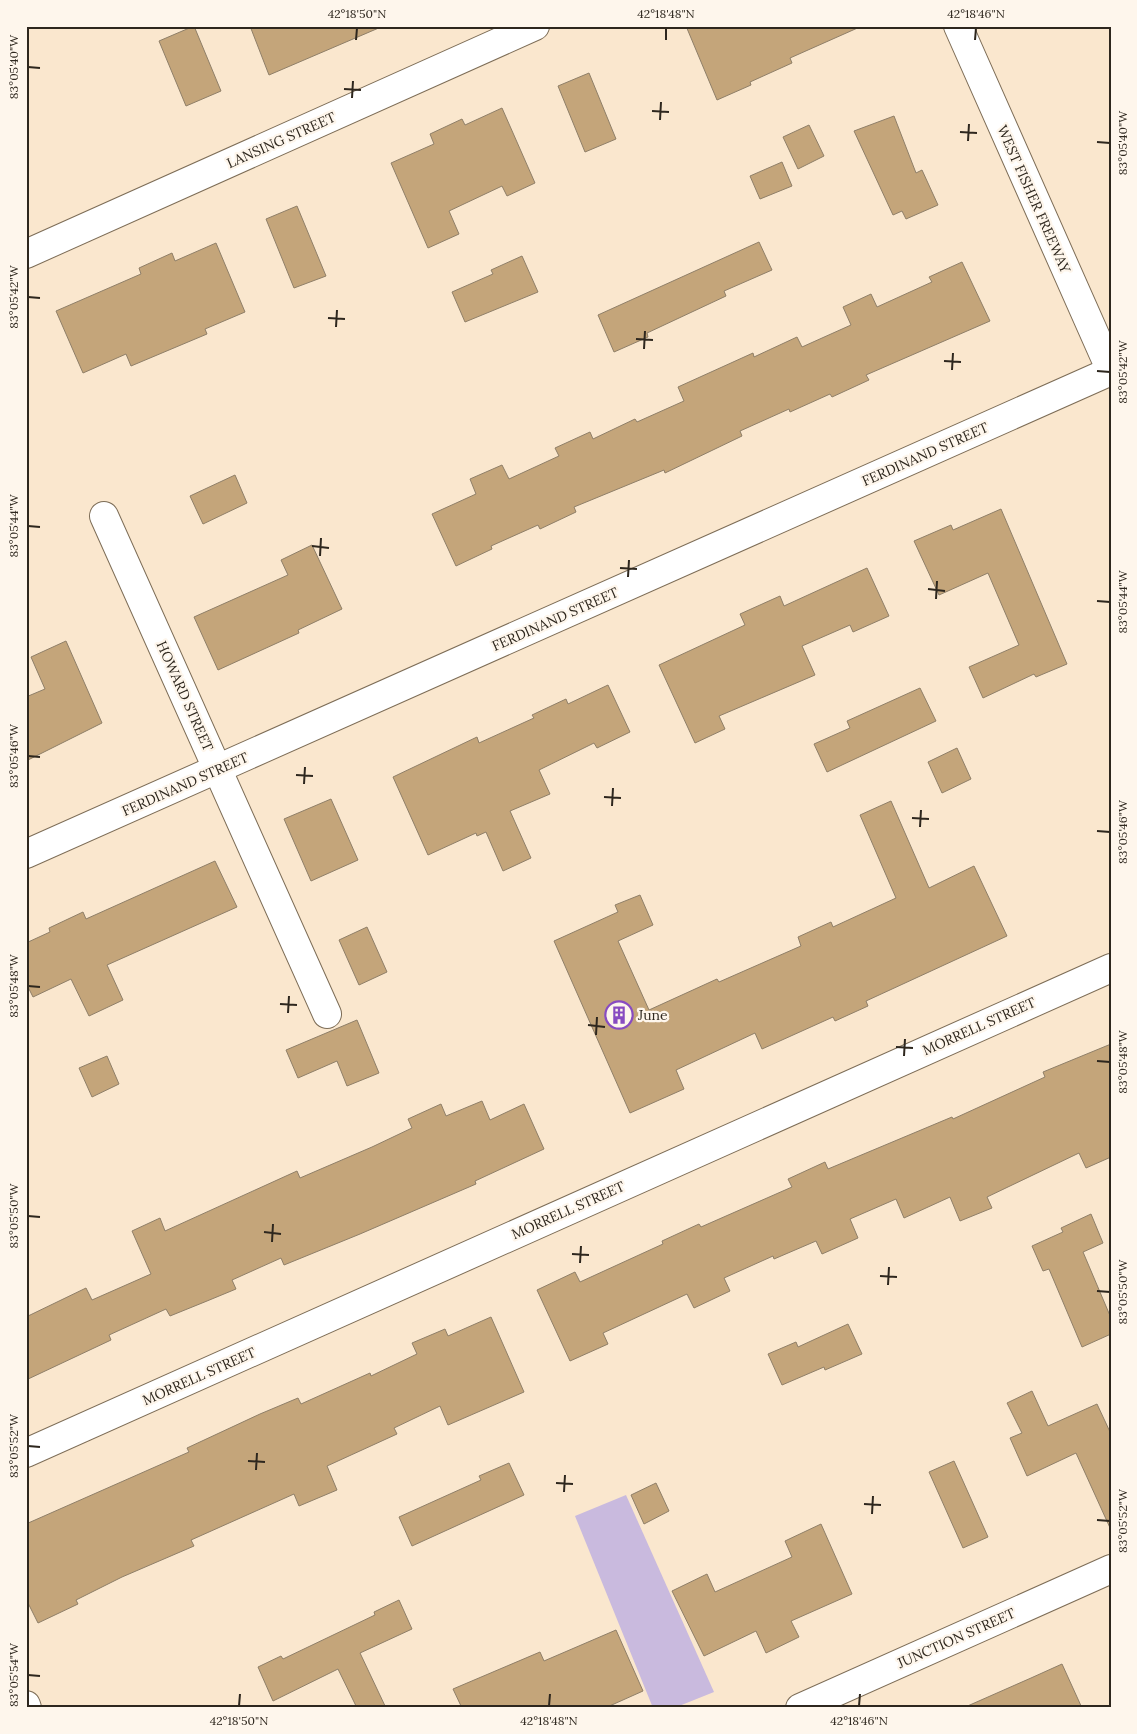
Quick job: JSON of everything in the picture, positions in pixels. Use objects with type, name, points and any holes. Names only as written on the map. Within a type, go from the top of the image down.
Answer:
[{"type":"street","name":"LANSING STREET","points":[[26,254],[535,26]]},
{"type":"street","name":"WEST FISHER FREEWAY","points":[[958,26],[1111,371]]},
{"type":"street","name":"FERDINAND STREET","points":[[26,854],[1111,371]]},
{"type":"street","name":"HOWARD STREET","points":[[104,516],[327,1014]]},
{"type":"street","name":"MORRELL STREET","points":[[26,1453],[1111,968]]},
{"type":"street","name":"JUNCTION STREET","points":[[800,1708],[1111,1569]]},
{"type":"shaded area","points":[[626,1495],[714,1692],[674,1708],[653,1708],[575,1516]]},
{"type":"building","points":[[194,26],[221,91],[186,106],[159,41]]},
{"type":"building","points":[[250,26],[381,26],[381,27],[269,75]]},
{"type":"building","points":[[686,26],[862,26],[790,58],[792,63],[750,82],[751,85],[717,100]]},
{"type":"building","points":[[589,73],[616,139],[585,152],[558,86]]},
{"type":"building","points":[[502,108],[535,183],[507,196],[502,186],[449,211],[459,234],[428,248],[391,163],[434,144],[430,134],[462,119],[465,125]]},
{"type":"building","points":[[894,116],[916,173],[922,170],[938,205],[906,219],[902,211],[893,215],[854,131]]},
{"type":"building","points":[[809,125],[824,156],[798,169],[783,137]]},
{"type":"building","points":[[782,162],[792,186],[760,199],[750,176]]},
{"type":"building","points":[[297,206],[326,276],[294,288],[266,219]]},
{"type":"building","points":[[759,242],[772,270],[724,291],[726,296],[647,333],[648,337],[614,352],[598,315]]},
{"type":"building","points":[[216,243],[245,312],[205,329],[207,334],[131,366],[126,354],[83,373],[56,311],[141,274],[139,268],[172,253],[175,261]]},
{"type":"building","points":[[522,256],[538,292],[465,322],[452,292],[493,274],[491,270]]},
{"type":"building","points":[[962,262],[990,321],[866,375],[869,380],[832,397],[830,394],[790,412],[789,409],[740,431],[742,436],[665,473],[664,470],[574,507],[576,512],[540,529],[538,525],[491,546],[492,549],[456,566],[432,514],[476,494],[470,479],[502,465],[509,479],[559,456],[555,448],[590,432],[593,439],[635,419],[637,422],[684,401],[678,387],[753,353],[754,357],[797,337],[802,347],[851,325],[843,307],[871,294],[877,307],[932,282],[929,277]]},
{"type":"building","points":[[235,475],[247,503],[203,524],[190,496]]},
{"type":"building","points":[[1001,509],[1067,664],[1036,677],[1034,674],[983,698],[969,667],[1019,645],[988,573],[939,595],[914,541],[951,525],[953,530]]},
{"type":"building","points":[[312,545],[342,609],[298,630],[299,633],[218,670],[194,617],[288,575],[281,560]]},
{"type":"building","points":[[867,568],[889,616],[853,632],[850,625],[802,646],[815,675],[719,716],[725,729],[695,743],[659,665],[745,625],[740,614],[780,596],[784,606]]},
{"type":"building","points":[[66,641],[102,723],[26,761],[26,697],[45,689],[31,657]]},
{"type":"building","points":[[608,685],[630,732],[597,748],[594,743],[539,770],[550,794],[510,811],[531,858],[503,871],[486,832],[477,836],[476,833],[428,855],[393,777],[477,737],[479,743],[534,718],[532,715],[566,699],[568,704]]},
{"type":"building","points":[[920,688],[936,721],[827,772],[814,744],[850,728],[847,721]]},
{"type":"building","points":[[957,748],[971,779],[942,793],[928,762]]},
{"type":"building","points":[[331,799],[358,860],[311,881],[284,819]]},
{"type":"building","points":[[891,801],[929,888],[974,866],[1007,936],[866,1001],[868,1006],[835,1021],[833,1017],[762,1049],[755,1033],[676,1070],[684,1089],[630,1113],[554,941],[618,912],[615,905],[640,895],[653,925],[618,941],[649,1010],[717,979],[719,982],[801,946],[798,937],[831,922],[833,927],[896,898],[860,815]]},
{"type":"building","points":[[215,861],[237,907],[107,965],[123,1000],[89,1016],[71,979],[33,997],[26,983],[26,943],[50,932],[49,928],[83,912],[86,919]]},
{"type":"building","points":[[367,927],[387,972],[359,985],[339,940]]},
{"type":"building","points":[[357,1020],[379,1073],[347,1086],[337,1061],[298,1078],[286,1050]]},
{"type":"building","points":[[1111,1044],[1111,1157],[1086,1168],[1079,1153],[987,1197],[992,1208],[960,1221],[950,1197],[904,1218],[896,1199],[850,1219],[858,1238],[822,1254],[816,1241],[774,1259],[773,1256],[724,1278],[730,1291],[694,1308],[687,1294],[603,1333],[608,1344],[570,1361],[537,1290],[575,1272],[580,1282],[663,1244],[662,1241],[699,1224],[701,1227],[792,1187],[788,1179],[825,1162],[828,1169],[952,1117],[953,1119],[1045,1077],[1043,1072]]},
{"type":"building","points":[[107,1056],[119,1084],[92,1097],[79,1068]]},
{"type":"building","points":[[482,1101],[490,1120],[524,1104],[544,1149],[475,1181],[476,1184],[360,1234],[284,1265],[281,1258],[232,1280],[236,1289],[170,1316],[166,1309],[109,1335],[111,1340],[26,1380],[26,1317],[86,1288],[92,1300],[151,1274],[132,1231],[160,1218],[165,1231],[297,1171],[300,1178],[372,1147],[412,1128],[408,1119],[441,1104],[446,1116]]},
{"type":"building","points":[[1091,1214],[1103,1243],[1083,1252],[1111,1318],[1111,1334],[1082,1347],[1049,1269],[1043,1271],[1032,1246],[1063,1232],[1061,1228]]},
{"type":"building","points":[[491,1317],[524,1392],[448,1425],[440,1406],[394,1428],[397,1434],[327,1466],[337,1490],[299,1506],[294,1494],[191,1540],[194,1546],[122,1577],[76,1600],[78,1604],[38,1623],[26,1599],[26,1524],[189,1452],[187,1448],[260,1414],[298,1398],[301,1404],[370,1373],[371,1376],[417,1354],[412,1343],[445,1329],[448,1336]]},
{"type":"building","points":[[848,1324],[862,1354],[825,1370],[824,1367],[782,1385],[768,1354],[796,1342],[798,1347]]},
{"type":"building","points":[[1032,1391],[1048,1426],[1097,1404],[1111,1434],[1111,1530],[1076,1453],[1027,1476],[1010,1438],[1022,1433],[1007,1403]]},
{"type":"building","points":[[954,1461],[988,1537],[963,1548],[929,1472]]},
{"type":"building","points":[[509,1463],[524,1495],[412,1546],[399,1517],[481,1480],[479,1476]]},
{"type":"building","points":[[656,1483],[669,1511],[644,1524],[631,1495]]},
{"type":"building","points":[[821,1524],[852,1594],[791,1621],[799,1637],[766,1653],[756,1631],[704,1656],[672,1591],[707,1574],[715,1592],[792,1557],[785,1541]]},
{"type":"building","points":[[399,1600],[412,1629],[360,1653],[386,1708],[357,1708],[338,1669],[273,1701],[258,1667],[281,1656],[283,1659],[375,1615],[374,1612]]},
{"type":"building","points":[[616,1630],[643,1691],[605,1708],[462,1708],[453,1689],[540,1652],[544,1661]]},
{"type":"building","points":[[1062,1664],[1082,1708],[963,1708],[1031,1678]]},
{"type":"place","name":"June","points":[[619,1015]]}]
